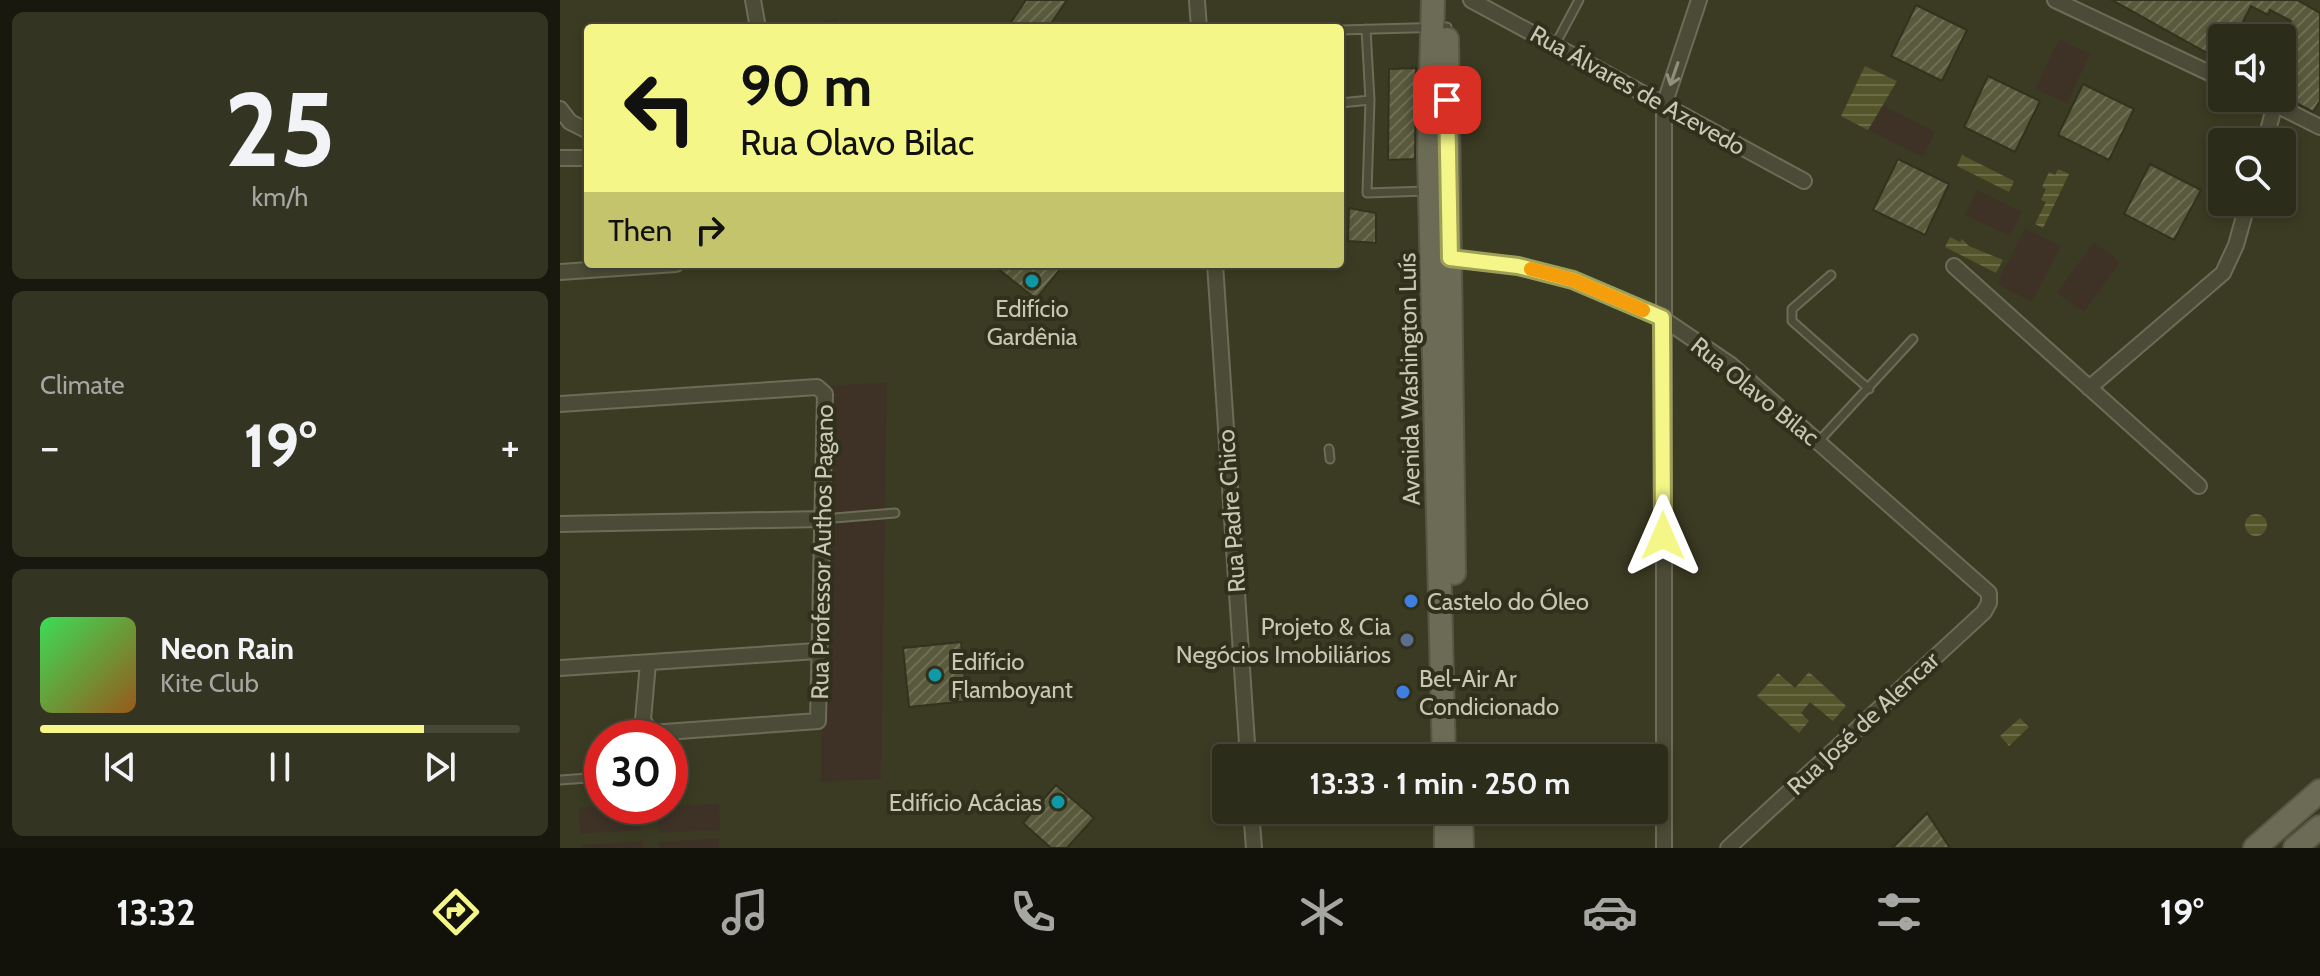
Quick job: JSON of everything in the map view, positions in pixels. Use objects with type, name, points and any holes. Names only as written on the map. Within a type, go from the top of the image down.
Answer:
[{"type":"main road","name":"Avenida Washington Luís","points":[[1433,0],[1440,27]]},
{"type":"main road","name":"Avenida Washington Luís","points":[[1446,0],[1440,27],[1440,191],[1459,744]]},
{"type":"main road","name":"Avenida Washington Luís","points":[[1442,258],[1444,744]]},
{"type":"main road","points":[[2255,848],[2320,791]]},
{"type":"main road","points":[[1446,824],[1446,848]]},
{"type":"main road","points":[[1461,824],[1462,848]]},
{"type":"main road","points":[[2295,848],[2320,827]]},
{"type":"street","points":[[753,0],[757,24]]},
{"type":"street","name":"Rua Álvares de Azevedo","points":[[1471,0],[1804,181]]},
{"type":"street","points":[[1664,848],[1664,105],[1699,0]]},
{"type":"street","points":[[2055,0],[2208,72]]},
{"type":"street","points":[[1197,1],[1199,24]]},
{"type":"street","points":[[560,109],[570,122],[584,129]]},
{"type":"street","points":[[2290,112],[2320,127]]},
{"type":"street","points":[[560,158],[584,158]]},
{"type":"street","points":[[2089,388],[2223,273],[2236,245],[2244,216]]},
{"type":"street","name":"Rua Olavo Bilac","points":[[1442,258],[1518,266],[1573,280],[1662,318],[1731,365],[1989,593]]},
{"type":"street","points":[[1954,266],[2199,486]]},
{"type":"street","points":[[560,272],[595,268]]},
{"type":"street","name":"Rua Padre Chico","points":[[1215,268],[1247,744]]},
{"type":"street","name":"Rua Professor Authos Pagano","points":[[560,404],[817,387],[825,394],[817,651],[820,715],[814,723],[651,733],[643,720],[648,663]]},
{"type":"street","points":[[560,524],[821,519]]},
{"type":"street","name":"Rua José de Alencar","points":[[1728,848],[1984,612],[1989,603],[1989,593]]},
{"type":"street","points":[[560,668],[817,651]]},
{"type":"street","points":[[1252,824],[1254,848]]},
{"type":"lane","points":[[1555,45],[1579,0]]},
{"type":"lane","points":[[1344,30],[1440,27]]},
{"type":"lane","points":[[1366,29],[1370,100],[1367,193],[1440,191]]},
{"type":"lane","points":[[1344,103],[1370,100]]},
{"type":"lane","points":[[1831,275],[1792,309],[1792,321],[1869,389]]},
{"type":"lane","points":[[1818,442],[1913,339]]},
{"type":"lane","points":[[1329,449],[1330,459]]},
{"type":"lane","points":[[821,519],[895,513]]},
{"type":"lane","points":[[560,780],[584,778]]},
{"type":"shaded area","points":[[837,19],[838,24],[806,24]]},
{"type":"shaded area","points":[[2059,39],[2090,54],[2067,103],[2035,89]]},
{"type":"shaded area","points":[[1865,66],[1897,81],[1868,130],[1841,116]]},
{"type":"shaded area","points":[[1880,104],[1935,132],[1923,157],[1868,130]]},
{"type":"shaded area","points":[[1962,155],[2014,181],[2009,192],[1957,166]]},
{"type":"shaded area","points":[[2058,169],[2069,174],[2043,228],[2035,224],[2046,202],[2041,200],[2046,189],[2042,187],[2049,172],[2055,175]]},
{"type":"shaded area","points":[[1977,190],[2022,212],[2010,236],[1965,215]]},
{"type":"shaded area","points":[[2025,228],[2061,246],[2032,302],[1997,284]]},
{"type":"shaded area","points":[[1950,237],[1960,242],[1962,239],[1969,246],[2003,260],[1996,273],[1945,247]]},
{"type":"shaded area","points":[[2094,242],[2120,262],[2084,312],[2057,293]]},
{"type":"shaded area","points":[[887,382],[881,779],[821,782],[824,386]]},
{"type":"shaded area","points":[[2256,514],[2264,517],[2267,525],[2264,533],[2256,536],[2248,533],[2245,525],[2248,517]]},
{"type":"shaded area","points":[[1809,672],[1846,706],[1833,721],[1810,702],[1801,713],[1809,721],[1799,733],[1757,696],[1778,673],[1795,688]]},
{"type":"shaded area","points":[[2020,718],[2029,727],[2009,746],[2000,736]]},
{"type":"shaded area","points":[[719,804],[720,830],[659,833],[658,824],[688,824],[688,806]]},
{"type":"shaded area","points":[[579,807],[584,807],[584,824],[641,824],[641,830],[580,834]]},
{"type":"shaded area","points":[[719,838],[719,848],[659,848],[658,842]]},
{"type":"shaded area","points":[[643,841],[643,848],[582,848],[581,845]]},
{"type":"building","points":[[1026,0],[1067,0],[1051,24],[1010,24]]},
{"type":"building","points":[[2112,0],[2297,0],[2320,13],[2320,101],[2313,112],[2296,103],[2296,24],[2290,24],[2291,21],[2270,10],[2268,15],[2251,6],[2242,24],[2208,24],[2208,53]]},
{"type":"building","points":[[1916,5],[1967,30],[1942,81],[1891,56]]},
{"type":"building","points":[[1416,68],[1415,159],[1388,160],[1389,69]]},
{"type":"building","points":[[1988,76],[2040,101],[2015,152],[1964,127]]},
{"type":"building","points":[[2083,84],[2134,109],[2109,160],[2058,135]]},
{"type":"building","points":[[1898,159],[1949,184],[1925,235],[1873,210]]},
{"type":"building","points":[[2150,164],[2201,190],[2174,240],[2124,214]]},
{"type":"building","points":[[1349,208],[1376,213],[1376,243],[1348,241]]},
{"type":"building","name":"Edifício Gardênia","points":[[997,268],[1061,268],[1036,299]]},
{"type":"building","name":"Edifício Flamboyant","points":[[961,642],[967,701],[909,707],[903,648]]},
{"type":"building","name":"Edifício Acácias","points":[[1056,785],[1094,818],[1067,848],[1051,848],[1023,823]]},
{"type":"building","points":[[1927,813],[1950,848],[1892,848]]},
{"type":"slow traffic","points":[[1531,269],[1573,280],[1643,310]]},
{"type":"place","name":"Edifício Gardênia","points":[[1032,281]]},
{"type":"place","name":"Castelo do Óleo","points":[[1411,601]]},
{"type":"place","name":"Projeto & Cia Negócios Imobiliários","points":[[1407,640]]},
{"type":"place","name":"Edifício Flamboyant","points":[[935,675]]},
{"type":"place","name":"Bel-Air Ar Condicionado","points":[[1403,692]]},
{"type":"place","name":"Edifício Acácias","points":[[1058,802]]},
{"type":"route","points":[[1447,100],[1450,258],[1518,266],[1573,280],[1662,318],[1663,536]]}]
